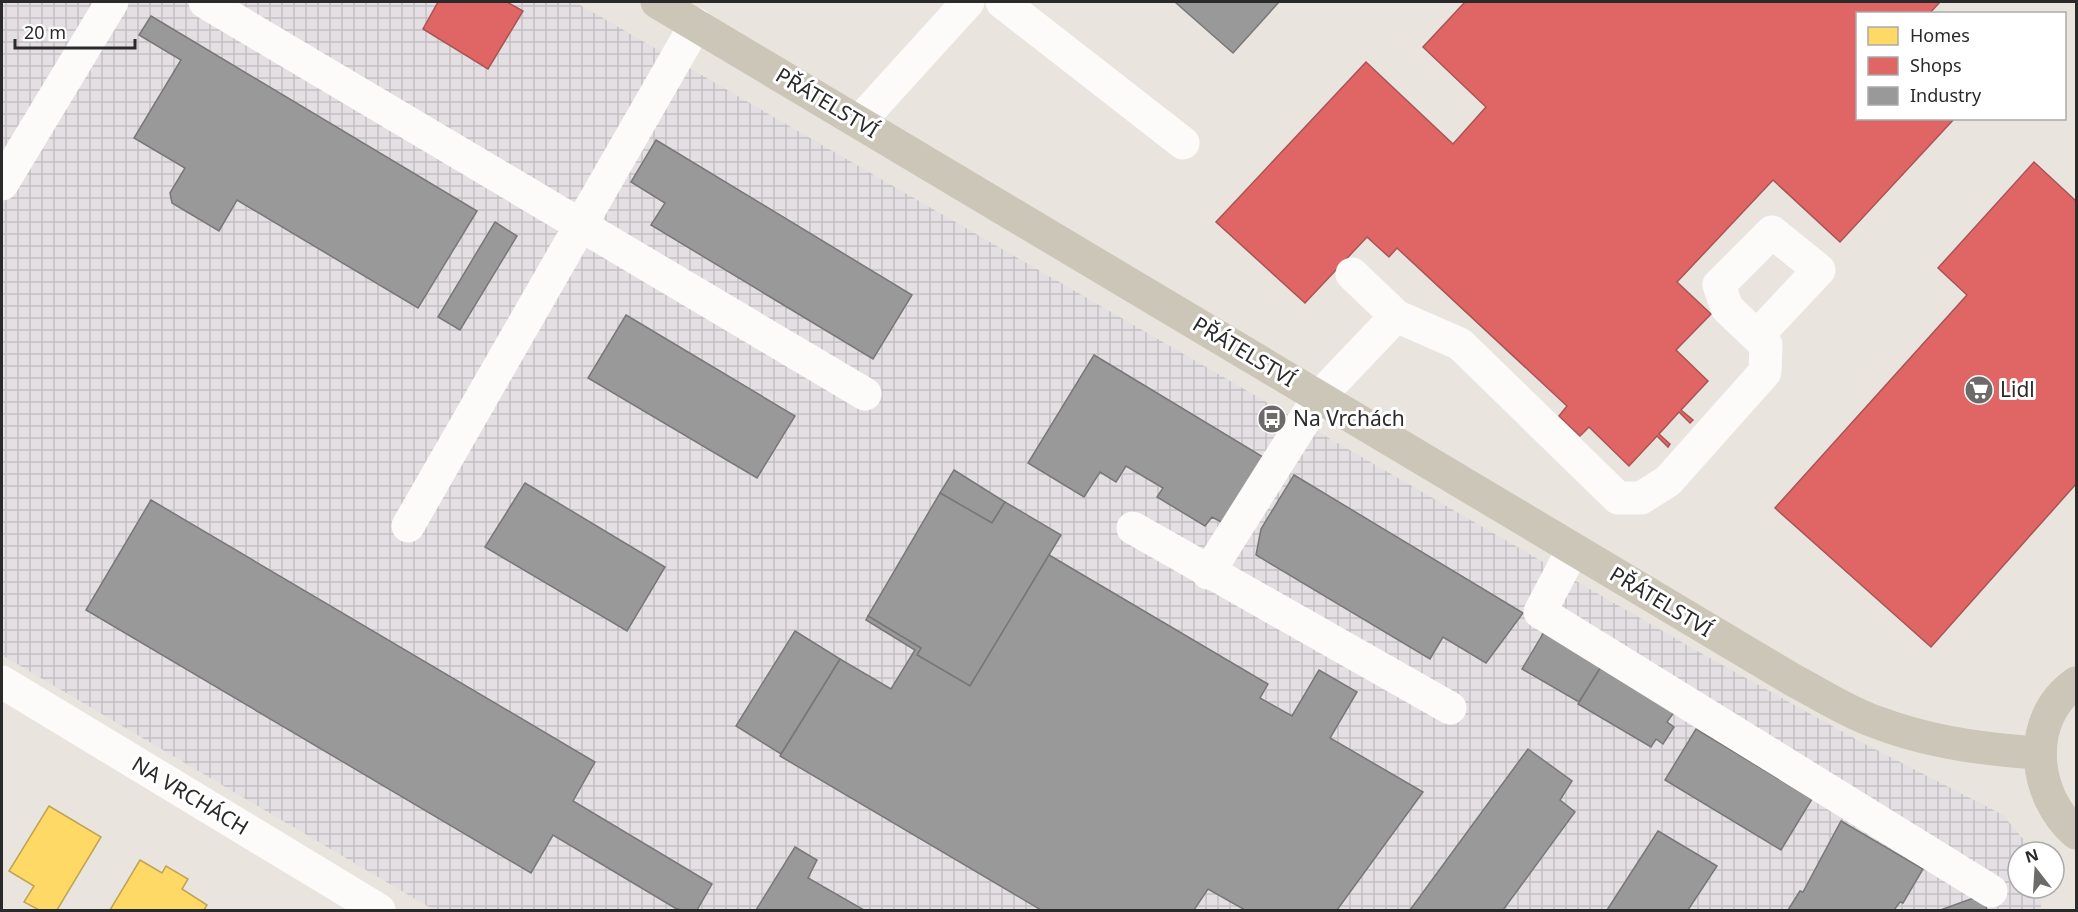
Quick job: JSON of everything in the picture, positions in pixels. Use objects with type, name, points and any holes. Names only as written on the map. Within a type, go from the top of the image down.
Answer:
[{"type":"main road","name":"PŘÁTELSTVÍ","points":[[657,2],[1793,680],[1874,722],[1936,740],[1995,750],[2040,753]]},
{"type":"main road","points":[[2076,683],[2055,706],[2044,728],[2040,753],[2041,778],[2049,801],[2063,822],[2076,833]]},
{"type":"street","points":[[2,184],[112,2]]},
{"type":"street","points":[[205,2],[865,394]]},
{"type":"street","points":[[859,122],[968,2]]},
{"type":"street","points":[[1002,2],[1183,143]]},
{"type":"street","points":[[408,526],[696,24]]},
{"type":"street","points":[[1352,274],[1396,316],[1460,344],[1618,498],[1641,498],[1668,481],[1766,372],[1766,345],[1757,336]]},
{"type":"street","points":[[1208,573],[1319,397],[1396,316]]},
{"type":"street","points":[[1133,528],[1208,573],[1450,708]]},
{"type":"street","points":[[1573,549],[1540,612],[1991,891]]},
{"type":"street","name":"NA VRCHÁCH","points":[[2,682],[379,910]]},
{"type":"shaded area","points":[[2,2],[575,2],[1697,651],[1861,742],[2003,815],[2024,840],[2006,840],[2006,900],[2041,900],[2041,910],[434,910],[2,655]]},
{"type":"building: Homes","points":[[49,806],[101,837],[57,910],[39,910],[24,902],[34,886],[9,871]]},
{"type":"building: Homes","points":[[140,860],[162,873],[166,866],[188,879],[182,889],[207,905],[204,910],[110,910]]},
{"type":"building: Shops","points":[[438,2],[507,2],[523,11],[488,69],[423,29]]},
{"type":"building: Shops","points":[[1465,2],[1940,2],[1931,12],[1856,12],[1856,120],[1953,120],[1840,242],[1773,180],[1677,282],[1711,314],[1676,350],[1708,381],[1681,410],[1693,420],[1690,423],[1679,412],[1659,434],[1670,444],[1668,447],[1657,436],[1629,466],[1589,427],[1580,436],[1559,416],[1567,406],[1397,248],[1389,257],[1367,237],[1305,303],[1216,222],[1366,62],[1453,144],[1486,107],[1423,47]]},
{"type":"building: Shops","name":"Lidl","points":[[2034,162],[2076,201],[2076,484],[1931,647],[1775,508],[1967,295],[1938,268]]},
{"type":"building: Industry","points":[[1175,2],[1279,2],[1233,53]]},
{"type":"building: Industry","points":[[151,16],[477,211],[418,308],[237,200],[219,231],[172,203],[170,193],[185,168],[134,138],[181,60],[139,35]]},
{"type":"building: Industry","points":[[656,140],[912,295],[873,359],[651,225],[665,203],[631,182]]},
{"type":"building: Industry","points":[[495,222],[517,236],[460,330],[438,317]]},
{"type":"building: Industry","points":[[626,315],[795,416],[757,478],[588,378]]},
{"type":"building: Industry","points":[[1094,355],[1263,457],[1223,523],[1212,517],[1205,526],[1157,497],[1163,488],[1126,466],[1116,482],[1100,472],[1084,497],[1028,463]]},
{"type":"building: Industry","points":[[954,470],[1005,502],[992,523],[940,493]]},
{"type":"building: Industry","points":[[1294,475],[1523,613],[1486,663],[1443,637],[1430,659],[1256,555],[1261,529]]},
{"type":"building: Industry","points":[[525,483],[665,567],[627,631],[485,547]]},
{"type":"building: Industry","points":[[940,493],[992,523],[1005,502],[1061,535],[970,686],[917,655],[921,648],[868,616]]},
{"type":"building: Industry","points":[[151,500],[595,762],[573,801],[712,884],[697,910],[675,908],[553,835],[531,873],[86,610]]},
{"type":"building: Industry","points":[[1049,555],[1268,684],[1260,698],[1292,716],[1319,670],[1357,692],[1330,738],[1423,792],[1337,910],[1245,910],[1208,889],[1194,910],[1041,910],[780,756],[840,659],[891,689],[915,650],[866,620],[868,616],[921,648],[917,655],[970,686]]},
{"type":"building: Industry","points":[[1547,627],[1604,662],[1579,702],[1522,669]]},
{"type":"building: Industry","points":[[795,631],[840,659],[781,754],[736,726]]},
{"type":"building: Industry","points":[[1604,662],[1677,708],[1667,722],[1674,727],[1663,744],[1656,739],[1651,747],[1578,704]]},
{"type":"building: Industry","points":[[1696,729],[1812,799],[1781,850],[1665,780]]},
{"type":"building: Industry","points":[[1528,749],[1572,781],[1560,800],[1575,812],[1503,910],[1410,910]]},
{"type":"building: Industry","points":[[1841,821],[1923,869],[1903,903],[1900,902],[1894,910],[1788,910],[1800,891],[1803,892]]},
{"type":"building: Industry","points":[[1658,831],[1717,866],[1688,910],[1607,910]]},
{"type":"building: Industry","points":[[795,847],[817,860],[808,878],[864,910],[756,910]]},
{"type":"building: Industry","points":[[1982,895],[1987,910],[1943,909]]},
{"type":"place","name":"Lidl","points":[[1979,390]]},
{"type":"place","name":"Na Vrchách","points":[[1272,419]]}]
